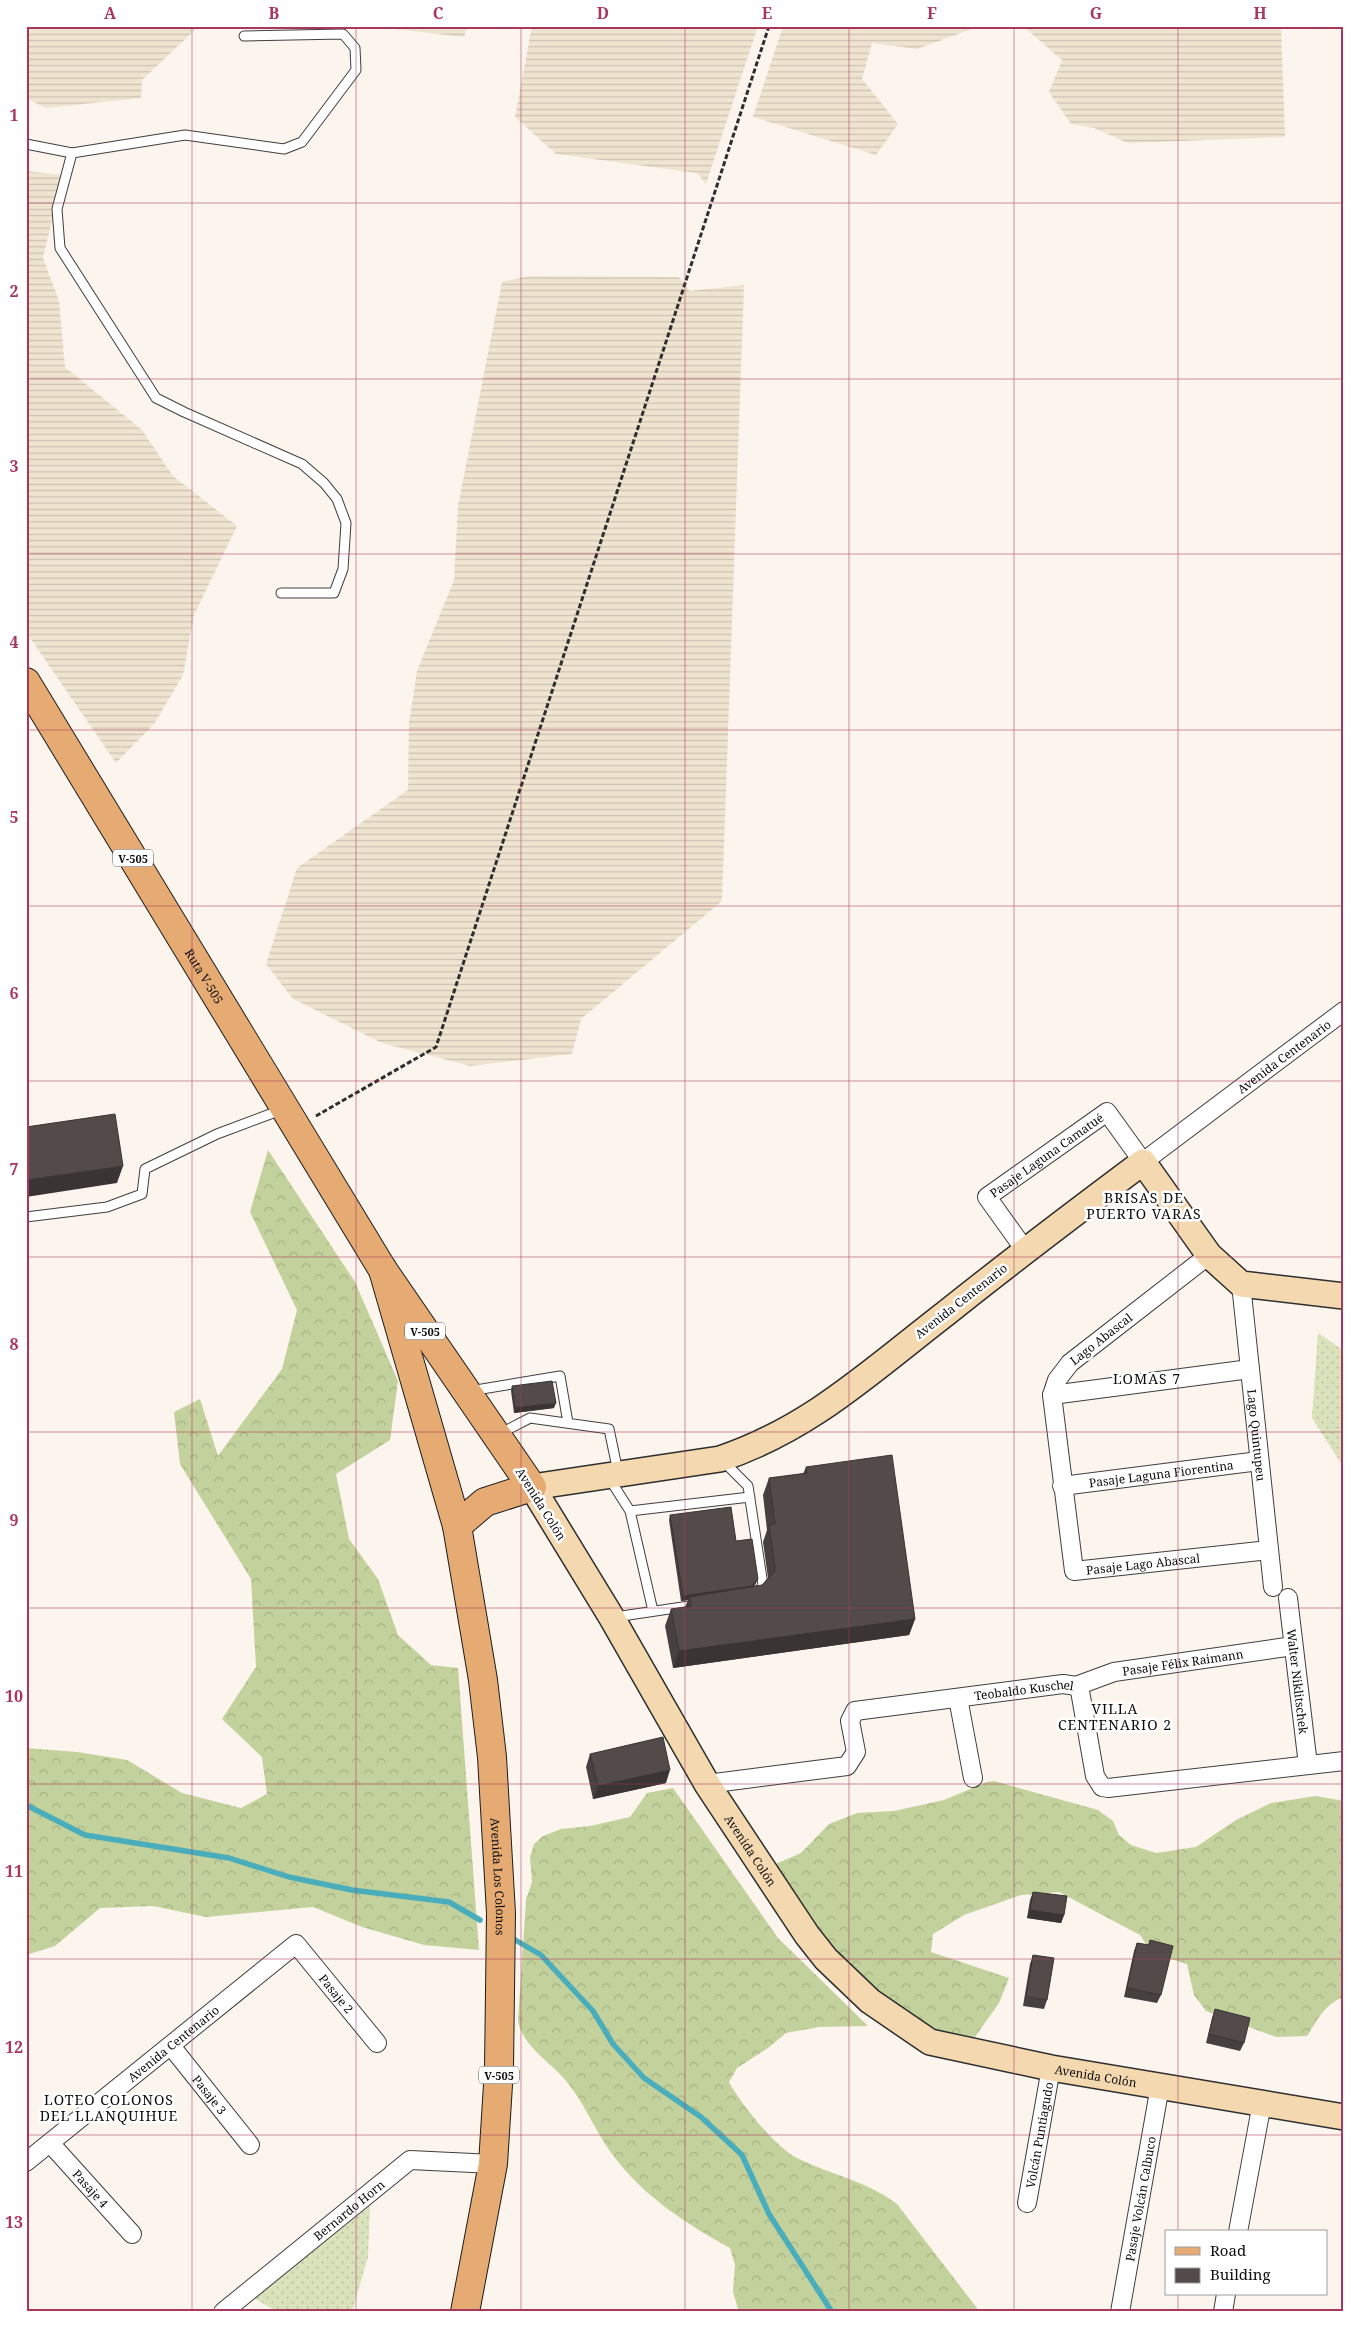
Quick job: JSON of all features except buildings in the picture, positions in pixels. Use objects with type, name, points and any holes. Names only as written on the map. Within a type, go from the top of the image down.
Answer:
[{"type":"main road","name":"Ruta V-505","points":[[26,682],[383,1270]]},
{"type":"main road","name":"Avenida Centenario","points":[[532,1487],[720,1458],[771,1439],[818,1412],[1026,1250],[1143,1162]]},
{"type":"main road","points":[[1143,1162],[1209,1255],[1241,1284],[1344,1296]]},
{"type":"main road","name":"Avenida Colón","points":[[383,1270],[532,1487],[612,1618],[707,1784],[807,1935],[826,1959],[870,2001],[930,2042],[1051,2068],[1344,2117]]},
{"type":"main road","name":"Avenida Los Colonos","points":[[383,1270],[457,1526],[483,1680],[498,1835],[502,1991],[493,2164],[465,2312]]},
{"type":"main road","points":[[457,1526],[485,1502],[532,1487]]},
{"type":"street","name":"Avenida Centenario","points":[[1143,1162],[1344,1011]]},
{"type":"street","name":"Pasaje Laguna Camatué","points":[[1026,1250],[987,1197],[1107,1112],[1143,1162]]},
{"type":"street","name":"Lago Abascal","points":[[1052,1395],[1056,1380],[1070,1363],[1209,1255]]},
{"type":"street","name":"Lago Quintupeu","points":[[1241,1284],[1273,1587]]},
{"type":"street","points":[[1062,1486],[1052,1395],[1250,1369]]},
{"type":"street","name":"Pasaje Laguna Fiorentina","points":[[1062,1486],[1259,1461]]},
{"type":"street","name":"Pasaje Lago Abascal","points":[[1062,1486],[1074,1570],[1269,1550]]},
{"type":"street","name":"Walter Niklitschek","points":[[1288,1598],[1308,1765]]},
{"type":"street","name":"Pasaje Félix Raimann","points":[[1076,1686],[1114,1672],[1293,1646]]},
{"type":"street","name":"Teobaldo Kuschel","points":[[707,1784],[847,1766],[856,1752],[850,1721],[855,1710],[1056,1684],[1076,1686],[1082,1697],[1095,1776],[1102,1786],[1122,1788],[1344,1761]]},
{"type":"street","points":[[958,1698],[972,1778]]},
{"type":"street","name":"Avenida Centenario","points":[[26,2162],[296,1944]]},
{"type":"street","name":"Pasaje 2","points":[[296,1944],[377,2043]]},
{"type":"street","name":"Pasaje 3","points":[[171,2046],[250,2145]]},
{"type":"street","name":"Volcán Puntiagudo","points":[[1027,2203],[1051,2068]]},
{"type":"street","name":"Pasaje Volcán Calbuco","points":[[1120,2312],[1160,2086]]},
{"type":"street","points":[[1238,2230],[1262,2103]]},
{"type":"street","name":"Pasaje 4","points":[[50,2143],[132,2234]]},
{"type":"street","name":"Bernardo Horn","points":[[223,2312],[410,2160],[493,2164]]},
{"type":"street","points":[[1223,2312],[1226,2296]]},
{"type":"lane","points":[[26,144],[72,153],[185,135],[284,149],[302,142],[356,70],[355,48],[343,34],[244,36]]},
{"type":"lane","points":[[72,153],[57,210],[60,248],[156,398],[302,464],[324,483],[337,499],[346,523],[346,545],[343,569],[334,593],[281,594]]},
{"type":"lane","points":[[26,1217],[107,1207],[142,1194],[145,1169],[217,1134],[291,1118]]},
{"type":"lane","points":[[466,1392],[560,1376],[568,1423]]},
{"type":"lane","points":[[496,1435],[530,1418],[610,1429],[613,1476],[630,1511],[653,1611]]},
{"type":"lane","points":[[720,1458],[748,1486],[763,1585],[754,1596],[746,1597]]},
{"type":"lane","points":[[630,1511],[750,1497]]},
{"type":"lane","points":[[612,1618],[702,1604]]},
{"type":"path","points":[[291,1118],[436,1047],[769,26]]},
{"type":"shaded area","points":[[26,26],[199,26],[142,80],[141,98],[46,108],[26,98]]},
{"type":"shaded area","points":[[369,26],[468,26],[464,37]]},
{"type":"shaded area","points":[[532,26],[758,26],[706,184],[697,173],[556,154],[515,117]]},
{"type":"shaded area","points":[[783,26],[980,26],[917,49],[872,43],[862,79],[898,124],[876,155],[753,117]]},
{"type":"shaded area","points":[[1023,26],[1281,26],[1285,137],[1128,143],[1094,128],[1071,124],[1049,92],[1062,60]]},
{"type":"shaded area","points":[[26,171],[63,175],[43,258],[59,301],[65,367],[142,430],[173,476],[237,526],[194,615],[183,675],[154,724],[116,763],[26,632]]},
{"type":"shaded area","points":[[529,276],[679,277],[690,291],[744,285],[722,901],[581,1019],[572,1054],[470,1066],[382,1043],[293,999],[266,964],[297,868],[408,790],[409,723],[417,671],[454,580],[458,506],[502,282]]},
{"type":"green space","points":[[268,1150],[355,1282],[398,1381],[390,1440],[336,1474],[349,1539],[378,1579],[398,1635],[431,1665],[458,1668],[479,1950],[424,1945],[362,1927],[313,1907],[206,1917],[153,1906],[100,1908],[55,1946],[26,1955],[26,1748],[77,1752],[127,1760],[182,1793],[241,1808],[267,1794],[262,1757],[222,1719],[256,1667],[251,1579],[180,1464],[174,1412],[200,1399],[218,1456],[282,1369],[297,1310],[250,1212]]},
{"type":"green space","points":[[1318,1333],[1344,1351],[1344,1468],[1312,1418]]},
{"type":"green space","points":[[994,1781],[1098,1810],[1113,1821],[1119,1835],[1131,1845],[1156,1853],[1196,1847],[1236,1820],[1271,1803],[1316,1796],[1344,1801],[1344,1997],[1327,2008],[1307,2036],[1276,2037],[1206,2011],[1194,1995],[1187,1964],[1152,1953],[1140,1935],[1059,1892],[1021,1895],[964,1915],[933,1934],[931,1952],[1009,1978],[999,2003],[975,2037],[905,2031],[798,1921],[771,1866],[801,1853],[829,1824],[857,1813],[894,1811],[944,1800],[987,1782]]},
{"type":"green space","points":[[673,1788],[778,1938],[868,2026],[819,2027],[786,2033],[768,2048],[737,2068],[729,2082],[759,2124],[788,2153],[874,2190],[897,2204],[980,2312],[739,2312],[733,2292],[735,2265],[730,2248],[681,2218],[637,2183],[612,2154],[567,2082],[538,2054],[526,2039],[518,2021],[526,1900],[532,1882],[530,1857],[534,1844],[543,1836],[561,1829],[590,1826],[630,1817],[647,1793]]},
{"type":"green space","points":[[370,2206],[368,2257],[352,2312],[277,2312],[254,2298]]},
{"type":"waterway","points":[[26,1805],[85,1835],[229,1858],[289,1877],[352,1890],[449,1902],[480,1920]]},
{"type":"waterway","points":[[512,1938],[541,1955],[593,2011],[613,2044],[644,2078],[701,2117],[742,2155],[769,2214],[832,2312]]},
{"type":"district","name":"BRISAS DE PUERTO VARAS","points":[[1144,1206]]},
{"type":"district","name":"LOMAS 7","points":[[1147,1378]]},
{"type":"district","name":"VILLA CENTENARIO 2","points":[[1115,1716]]},
{"type":"district","name":"LOTEO COLONOS DEL LLANQUIHUE","points":[[109,2108]]}]
